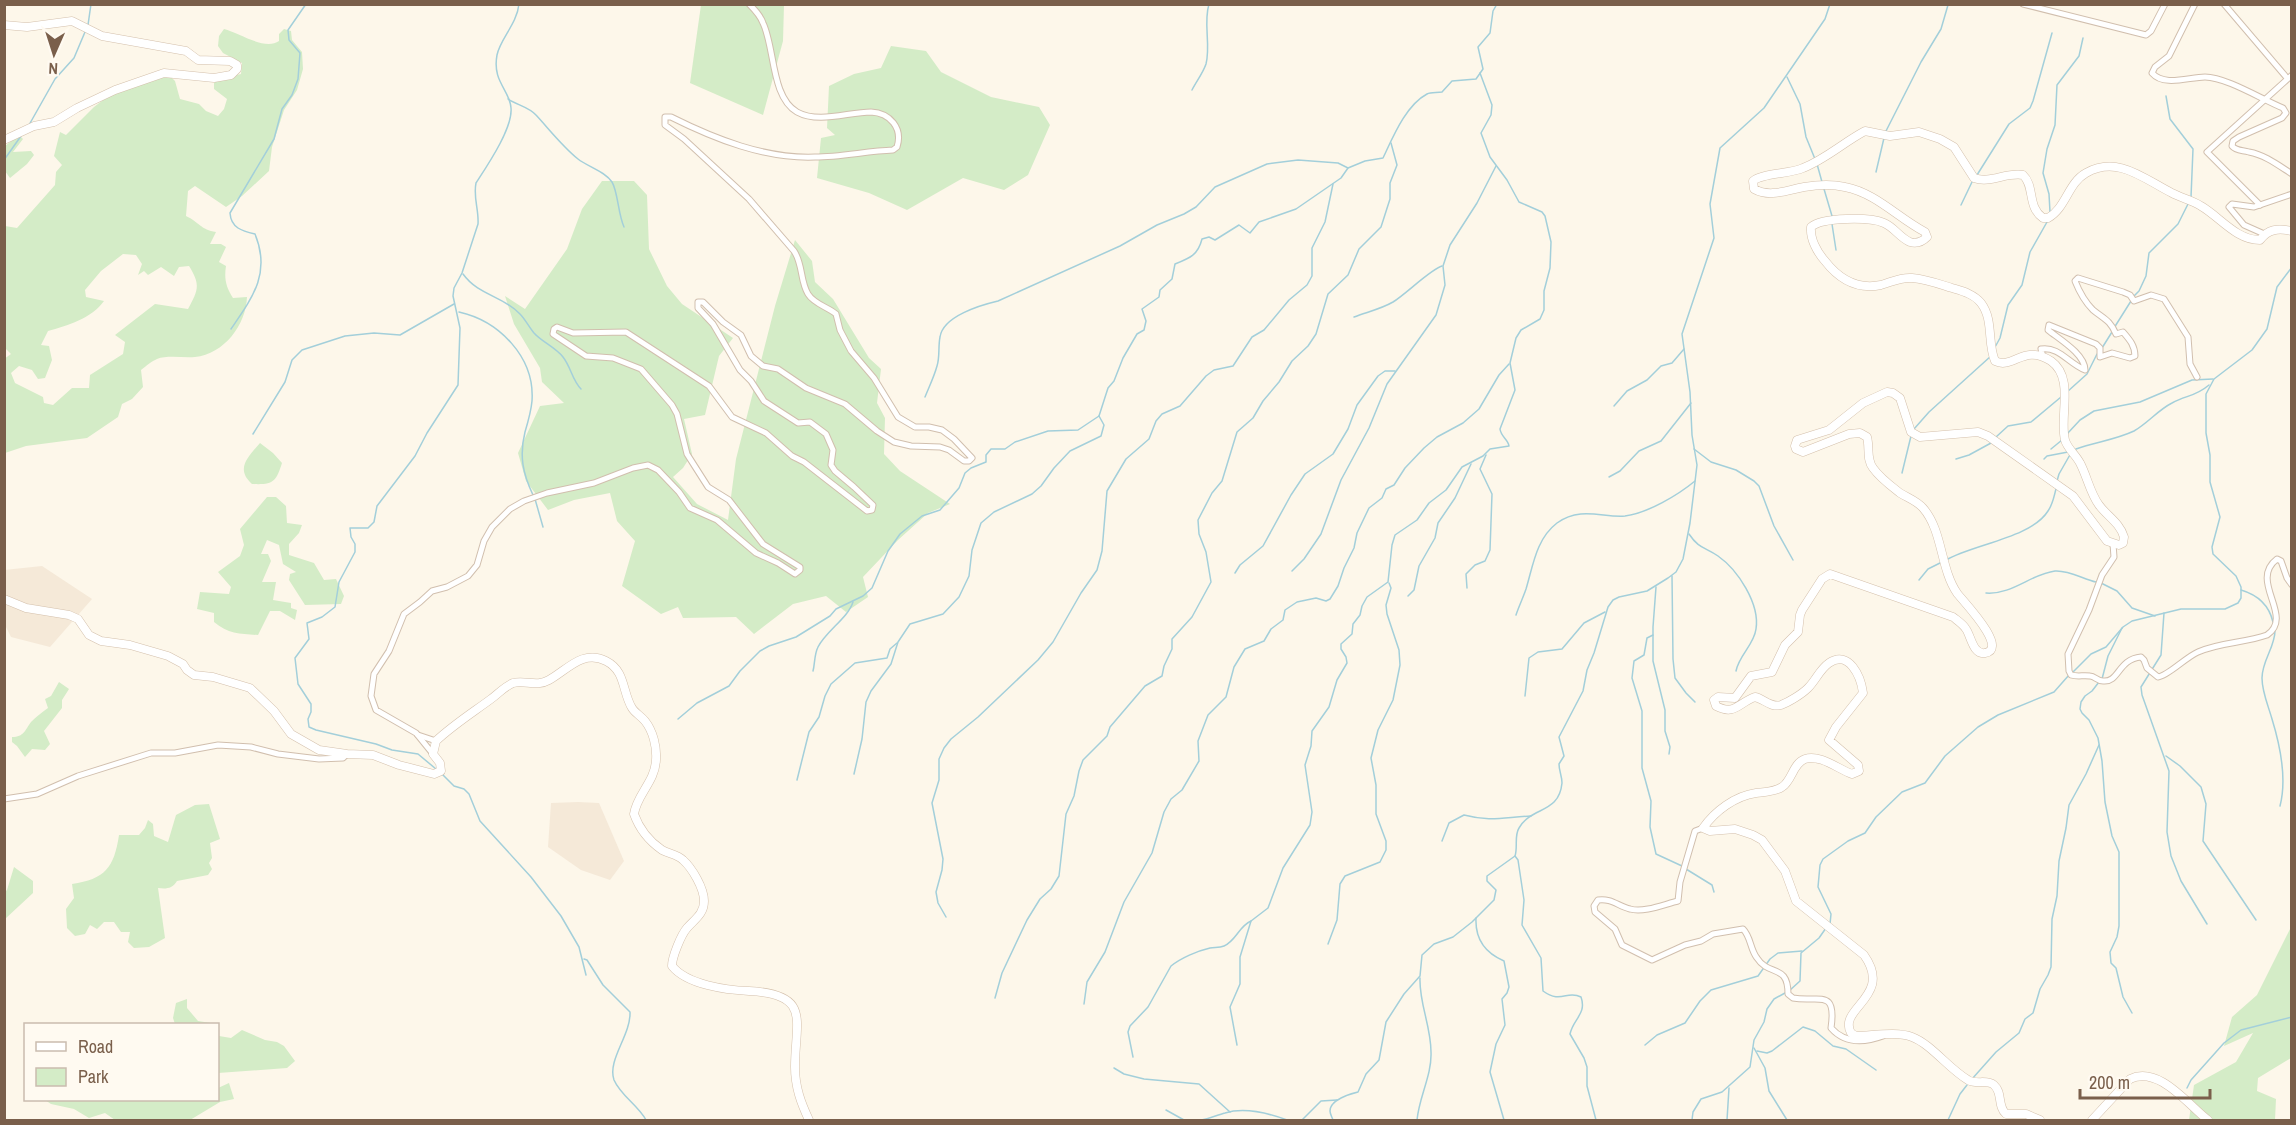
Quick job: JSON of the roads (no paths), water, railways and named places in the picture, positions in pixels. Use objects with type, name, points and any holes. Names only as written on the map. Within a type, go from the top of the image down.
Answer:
[{"type":"street","points":[[436,741],[418,735],[376,710],[371,696],[374,674],[389,651],[404,614],[432,591],[447,587],[468,576],[477,565],[484,541],[492,527],[510,509],[524,501],[547,493],[594,483],[633,468],[653,466],[690,508],[717,520],[756,553],[795,574],[800,570],[800,567],[763,544],[729,500],[708,487],[687,454],[677,414],[672,405],[641,369],[613,358],[586,356],[568,343],[555,338],[553,334],[557,327],[566,331],[586,333],[626,332],[640,340],[709,387],[732,417],[766,433],[792,456],[804,462],[867,511],[872,510],[873,505],[831,465],[833,450],[826,434],[810,422],[798,423],[764,401],[741,370],[713,324],[698,308],[698,302],[703,302],[741,335],[754,360],[763,366],[784,372],[806,388],[845,404],[894,441],[911,446],[940,447],[949,450],[964,461],[972,458],[942,430],[915,427],[898,417],[874,378],[851,351],[840,330],[836,315],[807,292],[794,251],[749,199],[684,139],[665,125],[665,117],[671,117],[736,145],[785,156],[816,158],[893,150],[897,147],[898,130],[889,118],[881,114],[872,112],[842,116],[806,115],[796,111],[788,104],[779,88],[766,30],[759,14],[749,4]]},
{"type":"street","points":[[2023,4],[2146,34],[2151,31],[2165,4]]},
{"type":"street","points":[[2195,4],[2169,56],[2155,67],[2152,73],[2158,79],[2171,81],[2208,77],[2283,108],[2285,116],[2239,137],[2232,146],[2237,150],[2272,160],[2292,174]]},
{"type":"street","points":[[2224,4],[2290,76],[2207,152],[2260,205]]},
{"type":"street","points":[[4,25],[27,27],[77,21],[102,36],[186,51],[198,60],[230,61],[237,65],[237,69],[231,75],[214,78],[164,73],[115,90],[54,122],[34,126],[4,140]]},
{"type":"street","points":[[1884,1036],[1862,1041],[1836,1034],[1831,1028],[1834,1015],[1827,1001],[1814,997],[1793,998],[1788,994],[1789,982],[1784,976],[1756,958],[1743,929],[1735,928],[1713,934],[1652,960],[1622,945],[1615,929],[1595,912],[1594,906],[1598,900],[1606,899],[1631,910],[1678,901],[1680,882],[1695,831],[1703,828],[1716,813],[1741,797],[1777,790],[1785,786],[1799,764],[1805,759],[1819,760],[1852,774],[1858,771],[1858,765],[1829,740],[1836,727],[1863,693],[1852,664],[1845,660],[1830,662],[1809,687],[1779,706],[1773,706],[1758,697],[1749,699],[1730,710],[1714,703],[1715,697],[1735,698],[1751,676],[1772,672],[1785,645],[1798,632],[1800,615],[1826,575],[1835,574],[1882,594],[1953,618],[1964,626],[1973,646],[1979,652],[1984,653],[1991,646],[1983,624],[1975,612],[1963,602],[1949,580],[1934,530],[1925,510],[1893,488],[1872,467],[1867,437],[1860,433],[1849,434],[1803,452],[1796,449],[1797,440],[1829,430],[1870,399],[1880,394],[1893,393],[1900,398],[1911,432],[1924,438],[1978,432],[1988,436],[2073,496],[2106,541],[2113,544],[2123,543],[2124,537],[2123,532],[2095,499],[2079,461],[2065,440],[2065,401],[2061,374],[2057,366],[2038,355],[2026,354],[2006,363],[1995,361],[1985,312],[1981,304],[1969,294],[1927,280],[1912,278],[1897,279],[1871,286],[1860,285],[1842,278],[1830,268],[1818,252],[1811,227],[1818,222],[1878,221],[1887,224],[1908,242],[1922,242],[1927,237],[1925,232],[1883,204],[1857,190],[1844,186],[1807,187],[1770,194],[1754,189],[1753,181],[1759,177],[1785,174],[1804,168],[1865,131],[1890,136],[1919,132],[1940,139],[1954,147],[1974,178],[1987,180],[2017,174],[2023,175],[2029,183],[2035,208],[2043,218],[2056,213],[2080,177],[2098,168],[2117,167],[2133,170],[2174,194],[2200,205],[2241,235],[2253,240],[2260,240],[2275,229],[2292,231]]},
{"type":"street","points":[[2264,235],[2244,225],[2229,207],[2236,203],[2243,206],[2260,205],[2292,194]]},
{"type":"street","points":[[2038,355],[2042,353],[2041,349],[2047,348],[2085,369],[2085,363],[2079,354],[2048,330],[2049,325],[2096,344],[2100,348],[2100,357],[2112,353],[2130,358],[2135,356],[2135,349],[2130,339],[2123,332],[2116,334],[2110,321],[2090,306],[2077,287],[2075,281],[2078,278],[2130,295],[2134,301],[2151,295],[2164,299],[2188,337],[2190,364],[2197,377]]},
{"type":"street","points":[[2113,544],[2114,557],[2102,575],[2089,610],[2068,654],[2071,675],[2093,676],[2104,682],[2116,675],[2122,664],[2134,657],[2141,657],[2147,669],[2158,677],[2163,677],[2184,659],[2199,651],[2267,635],[2274,630],[2278,622],[2266,585],[2267,573],[2277,559],[2281,561],[2292,585]]},
{"type":"street","points":[[4,599],[26,608],[69,615],[78,619],[89,635],[101,641],[130,645],[168,656],[183,663],[194,675],[213,677],[250,688],[274,711],[295,738],[319,750],[373,755],[399,765],[437,774],[442,768],[418,735]]},
{"type":"street","points":[[433,754],[436,741],[511,684],[535,684],[548,681],[573,662],[581,659],[597,658],[614,666],[620,673],[632,709],[644,720],[651,732],[656,750],[651,780],[637,802],[633,814],[648,838],[686,863],[703,895],[703,908],[697,919],[684,933],[672,960],[672,966],[682,975],[714,987],[771,993],[789,1001],[798,1017],[796,1080],[800,1101],[809,1120]]},
{"type":"street","points":[[4,799],[36,794],[78,777],[151,753],[175,753],[218,745],[251,747],[278,754],[319,759],[344,758],[347,754]]},
{"type":"street","points":[[1703,828],[1710,831],[1735,829],[1762,840],[1785,871],[1796,901],[1863,955],[1871,965],[1873,985],[1868,996],[1851,1015],[1848,1030],[1856,1036],[1910,1036],[1915,1038],[1969,1081],[1990,1083],[1995,1086],[1999,1091],[2002,1111],[2006,1114],[2026,1114],[2040,1120]]},
{"type":"street","points":[[2092,1120],[2124,1084],[2138,1076],[2156,1079],[2171,1088],[2208,1120]]},
{"type":"waterway","points":[[88,25],[91,4]]},
{"type":"waterway","points":[[231,329],[257,284],[261,261],[255,234],[235,225],[230,213],[274,139],[282,109],[292,95],[298,79],[300,53],[289,40],[288,30],[306,4]]},
{"type":"waterway","points":[[436,769],[418,754],[392,750],[309,727],[311,704],[298,684],[295,658],[309,639],[307,623],[322,617],[335,607],[339,582],[355,552],[350,528],[368,528],[374,522],[377,506],[415,456],[458,385],[460,328],[453,296],[454,288],[462,273],[478,224],[476,183],[498,147],[511,116],[510,102],[499,79],[496,64],[499,49],[515,18],[519,4]]},
{"type":"waterway","points":[[1192,90],[1206,64],[1209,4]]},
{"type":"waterway","points":[[678,719],[697,703],[729,686],[760,651],[796,637],[830,616],[836,609],[863,596],[872,588],[888,551],[900,534],[922,516],[940,510],[959,488],[965,473],[986,462],[986,455],[991,449],[1005,449],[1015,442],[1048,431],[1078,430],[1099,416],[1108,388],[1114,381],[1123,358],[1137,334],[1144,330],[1146,321],[1142,309],[1159,297],[1160,290],[1172,279],[1175,264],[1193,255],[1202,239],[1209,237],[1215,240],[1239,225],[1250,233],[1259,222],[1296,209],[1341,178],[1348,168],[1365,161],[1383,158],[1401,122],[1419,99],[1429,93],[1442,92],[1452,81],[1476,79],[1483,69],[1478,47],[1490,33],[1493,11],[1497,4]]},
{"type":"waterway","points":[[1333,1120],[1330,1111],[1333,1104],[1341,1098],[1358,1092],[1366,1074],[1379,1060],[1386,1022],[1404,994],[1420,976],[1422,955],[1434,944],[1453,937],[1494,900],[1496,890],[1487,881],[1487,876],[1515,856],[1516,838],[1524,821],[1551,805],[1560,793],[1562,783],[1559,764],[1564,756],[1559,737],[1583,691],[1587,670],[1608,607],[1613,600],[1619,597],[1647,591],[1668,578],[1676,572],[1683,559],[1697,465],[1682,334],[1714,238],[1710,204],[1720,148],[1764,108],[1825,19],[1830,4]]},
{"type":"waterway","points":[[1885,133],[1921,62],[1941,29],[1948,5]]},
{"type":"waterway","points":[[29,125],[55,79],[74,58],[85,32]]},
{"type":"waterway","points":[[1977,175],[2009,124],[2030,108],[2052,33]]},
{"type":"waterway","points":[[2050,212],[2049,194],[2043,173],[2047,149],[2055,125],[2057,85],[2079,56],[2083,38]]},
{"type":"waterway","points":[[1237,1045],[1230,1007],[1240,984],[1240,957],[1251,921],[1268,908],[1283,868],[1310,825],[1312,812],[1305,765],[1311,746],[1312,731],[1329,707],[1337,680],[1347,663],[1341,644],[1352,634],[1353,624],[1360,615],[1367,597],[1388,582],[1395,535],[1417,520],[1429,503],[1446,490],[1462,467],[1483,456],[1490,449],[1509,446],[1500,429],[1515,390],[1510,363],[1516,338],[1521,330],[1540,319],[1544,310],[1544,291],[1550,268],[1551,242],[1545,216],[1542,212],[1519,202],[1507,180],[1490,157],[1481,133],[1491,115],[1492,105],[1480,73]]},
{"type":"waterway","points":[[1787,77],[1800,104],[1806,137],[1815,159]]},
{"type":"waterway","points":[[2166,96],[2170,119],[2193,149],[2191,197]]},
{"type":"waterway","points":[[508,99],[533,112],[572,154],[609,178],[614,186],[624,227]]},
{"type":"waterway","points":[[4,160],[21,136]]},
{"type":"waterway","points":[[1876,172],[1884,138]]},
{"type":"waterway","points":[[995,998],[1002,973],[1027,920],[1040,899],[1051,889],[1059,876],[1066,814],[1074,796],[1083,760],[1107,736],[1110,727],[1145,686],[1162,676],[1172,649],[1172,639],[1192,617],[1211,582],[1206,552],[1199,534],[1198,520],[1212,493],[1222,481],[1237,432],[1253,418],[1292,361],[1308,346],[1316,334],[1328,294],[1348,275],[1359,249],[1381,227],[1390,199],[1390,183],[1397,165],[1391,143]]},
{"type":"waterway","points":[[925,397],[938,363],[940,337],[948,323],[955,317],[982,305],[998,301],[1120,246],[1196,207],[1215,187],[1267,164],[1298,160],[1338,163],[1348,168]]},
{"type":"waterway","points":[[1817,164],[1822,182]]},
{"type":"waterway","points":[[1292,571],[1304,559],[1321,534],[1341,480],[1369,428],[1387,384],[1436,315],[1445,285],[1443,266],[1450,245],[1477,203],[1496,166]]},
{"type":"waterway","points":[[1961,205],[1972,182]]},
{"type":"waterway","points":[[946,917],[938,903],[936,892],[943,859],[932,803],[939,780],[939,759],[944,748],[1038,660],[1053,642],[1097,570],[1102,551],[1107,491],[1126,459],[1149,439],[1156,421],[1162,414],[1180,406],[1214,370],[1233,366],[1252,337],[1264,330],[1289,300],[1307,285],[1312,276],[1312,248],[1325,222],[1333,184]]},
{"type":"waterway","points":[[1824,189],[1832,216]]},
{"type":"waterway","points":[[2133,297],[2139,291],[2146,276],[2149,253],[2178,224],[2188,204]]},
{"type":"waterway","points":[[1994,349],[2000,338],[2008,305],[2022,285],[2030,252],[2047,222]]},
{"type":"waterway","points":[[1832,224],[1836,250]]},
{"type":"waterway","points":[[1354,317],[1393,302],[1442,266]]},
{"type":"waterway","points":[[2073,672],[2091,654],[2106,647],[2123,627],[2132,621],[2181,609],[2225,609],[2238,603],[2241,598],[2241,587],[2236,576],[2213,554],[2212,547],[2220,517],[2210,482],[2206,394],[2214,379],[2252,350],[2267,329],[2277,287],[2292,267]]},
{"type":"waterway","points":[[463,274],[476,287],[506,303],[520,314],[534,333],[563,357],[581,389]]},
{"type":"waterway","points":[[2114,328],[2131,301]]},
{"type":"waterway","points":[[253,434],[285,382],[292,360],[302,350],[345,336],[374,333],[400,335],[454,304]]},
{"type":"waterway","points":[[459,312],[488,324],[512,343],[527,370],[532,401],[523,441],[522,457],[524,472],[533,495]]},
{"type":"waterway","points":[[2102,348],[2112,332]]},
{"type":"waterway","points":[[1614,406],[1627,391],[1647,380],[1661,366],[1672,363],[1684,349]]},
{"type":"waterway","points":[[2067,392],[2087,374],[2097,354]]},
{"type":"waterway","points":[[1914,429],[1929,412],[1991,356]]},
{"type":"waterway","points":[[1084,1004],[1087,982],[1105,952],[1124,902],[1152,853],[1164,812],[1171,799],[1182,790],[1199,761],[1198,741],[1208,715],[1226,697],[1234,667],[1245,649],[1264,641],[1271,629],[1283,620],[1285,610],[1297,602],[1316,598],[1326,601],[1330,599],[1338,586],[1354,548],[1357,533],[1369,508],[1382,498],[1386,489],[1394,485],[1405,468],[1424,448],[1437,437],[1463,423],[1479,409],[1499,375],[1509,364]]},
{"type":"waterway","points":[[1235,573],[1240,565],[1263,546],[1305,474],[1333,454],[1348,429],[1357,405],[1378,376],[1385,371],[1395,371]]},
{"type":"waterway","points":[[2067,434],[2080,420],[2094,411],[2140,402],[2192,380],[2213,379]]},
{"type":"waterway","points":[[2076,449],[2134,431],[2167,406],[2209,385]]},
{"type":"waterway","points":[[1996,437],[2008,426],[2031,422],[2061,397]]},
{"type":"waterway","points":[[1609,477],[1620,471],[1639,451],[1661,441],[1691,403]]},
{"type":"waterway","points":[[854,774],[862,739],[866,702],[871,691],[891,664],[898,642],[910,624],[943,614],[959,597],[969,576],[972,550],[981,523],[994,512],[1032,494],[1070,451],[1101,436],[1104,425],[1099,416]]},
{"type":"waterway","points":[[1902,473],[1911,436]]},
{"type":"waterway","points":[[2051,449],[2062,440]]},
{"type":"waterway","points":[[1956,459],[1991,443]]},
{"type":"waterway","points":[[1694,449],[1711,462],[1736,470],[1759,486],[1774,526],[1793,560]]},
{"type":"waterway","points":[[2044,459],[2047,456],[2068,452]]},
{"type":"waterway","points":[[2057,481],[2071,453]]},
{"type":"waterway","points":[[1467,588],[1466,574],[1475,565],[1485,561],[1490,550],[1492,494],[1480,469],[1486,455]]},
{"type":"waterway","points":[[1408,596],[1414,590],[1419,566],[1435,538],[1438,523],[1455,498],[1471,464]]},
{"type":"waterway","points":[[1516,615],[1540,545],[1550,529],[1557,523],[1583,514],[1617,516],[1634,514],[1662,503],[1695,481]]},
{"type":"waterway","points":[[1946,560],[2029,528],[2048,511],[2056,489]]},
{"type":"waterway","points":[[535,499],[543,527]]},
{"type":"waterway","points":[[1689,534],[1699,545],[1726,562],[1746,588],[1755,609],[1755,635],[1736,671]]},
{"type":"waterway","points":[[1919,580],[1928,569],[1942,562]]},
{"type":"waterway","points":[[1986,593],[2004,591],[2055,571],[2071,573],[2096,582]]},
{"type":"waterway","points":[[1672,576],[1675,678],[1695,702]]},
{"type":"waterway","points":[[1328,944],[1337,920],[1340,884],[1345,876],[1380,862],[1386,850],[1386,841],[1376,814],[1376,785],[1371,758],[1378,730],[1393,700],[1400,665],[1399,650],[1387,614],[1386,605],[1391,588],[1389,583]]},
{"type":"waterway","points":[[2101,583],[2117,591],[2132,608],[2155,616]]},
{"type":"waterway","points":[[1656,587],[1653,661],[1665,710],[1665,731],[1670,747],[1669,754]]},
{"type":"waterway","points":[[2241,590],[2262,601],[2273,622]]},
{"type":"waterway","points":[[813,671],[818,647],[826,635],[847,614],[853,602]]},
{"type":"waterway","points":[[1525,696],[1529,658],[1538,652],[1562,649],[1584,623],[1605,612]]},
{"type":"waterway","points":[[2164,613],[2161,655],[2141,687],[2142,695],[2169,771],[2167,832],[2171,856],[2181,881],[2207,924]]},
{"type":"waterway","points":[[2102,679],[2108,656],[2122,628]]},
{"type":"waterway","points":[[2275,629],[2262,678],[2282,762],[2283,785],[2280,806]]},
{"type":"waterway","points":[[1653,635],[1647,638],[1644,655],[1634,661],[1632,678],[1642,711],[1642,768],[1651,801],[1650,827],[1656,854],[1682,866]]},
{"type":"waterway","points":[[797,780],[809,732],[819,717],[831,684],[855,663],[887,658],[890,649],[897,643]]},
{"type":"waterway","points":[[1830,924],[1831,914],[1818,887],[1820,865],[1823,859],[1848,841],[1865,833],[1876,817],[1902,792],[1925,783],[1945,756],[1978,727],[1998,715],[2054,692],[2069,675]]},
{"type":"waterway","points":[[2099,682],[2085,696],[2080,709],[2089,720],[2098,738],[2105,802],[2112,836],[2119,852],[2119,926],[2110,952],[2111,963],[2116,968],[2123,997],[2132,1013]]},
{"type":"waterway","points":[[1972,1079],[1996,1052],[2019,1033],[2025,1019],[2033,1013],[2040,989],[2048,975],[2051,967],[2052,919],[2057,896],[2059,861],[2069,805],[2099,745]]},
{"type":"waterway","points":[[2166,756],[2201,787],[2206,804],[2203,841],[2256,920]]},
{"type":"waterway","points":[[442,774],[454,786],[464,789],[469,794],[480,821],[531,877],[561,916],[579,947],[586,975]]},
{"type":"waterway","points":[[1442,841],[1449,823],[1464,815],[1490,819],[1531,816]]},
{"type":"waterway","points":[[1515,856],[1518,860],[1524,900],[1522,925],[1541,958],[1543,991],[1559,997],[1572,995],[1581,997],[1581,1012],[1570,1034],[1587,1067],[1587,1086],[1596,1120]]},
{"type":"waterway","points":[[1686,869],[1712,885],[1714,892]]},
{"type":"waterway","points":[[1476,918],[1477,932],[1482,944],[1491,954],[1504,961],[1509,987],[1502,999],[1505,1025],[1496,1044],[1490,1072],[1504,1120]]},
{"type":"waterway","points":[[1133,1057],[1128,1032],[1130,1026],[1148,1007],[1171,966],[1195,953],[1228,944],[1243,926],[1251,921]]},
{"type":"waterway","points":[[1789,991],[1800,981],[1801,953],[1819,938],[1826,928]]},
{"type":"waterway","points":[[1645,1045],[1657,1035],[1685,1023],[1700,1001],[1711,990],[1758,976],[1770,959],[1778,953],[1802,951]]},
{"type":"waterway","points":[[584,959],[587,960],[603,985],[630,1012],[627,1030],[614,1064],[614,1080],[646,1120]]},
{"type":"waterway","points":[[1417,1120],[1431,1061],[1420,978]]},
{"type":"waterway","points":[[1692,1120],[1693,1112],[1701,1099],[1722,1092],[1750,1067],[1754,1040],[1764,1022],[1767,1009],[1774,999],[1785,993]]},
{"type":"waterway","points":[[2187,1088],[2191,1080],[2224,1043],[2241,1030],[2292,1017]]},
{"type":"waterway","points":[[1757,1051],[1767,1053],[1772,1051],[1803,1027],[1815,1031],[1833,1046],[1846,1049],[1876,1070]]},
{"type":"waterway","points":[[1754,1048],[1765,1068],[1769,1091],[1787,1120]]},
{"type":"waterway","points":[[1114,1068],[1124,1074],[1144,1079],[1199,1084],[1230,1112]]},
{"type":"waterway","points":[[1948,1120],[1960,1094],[1967,1085]]},
{"type":"waterway","points":[[1727,1120],[1729,1088]]},
{"type":"waterway","points":[[1302,1120],[1321,1101],[1337,1100]]},
{"type":"waterway","points":[[1166,1110],[1184,1120]]},
{"type":"waterway","points":[[1201,1120],[1233,1111],[1264,1113],[1287,1120]]}]
